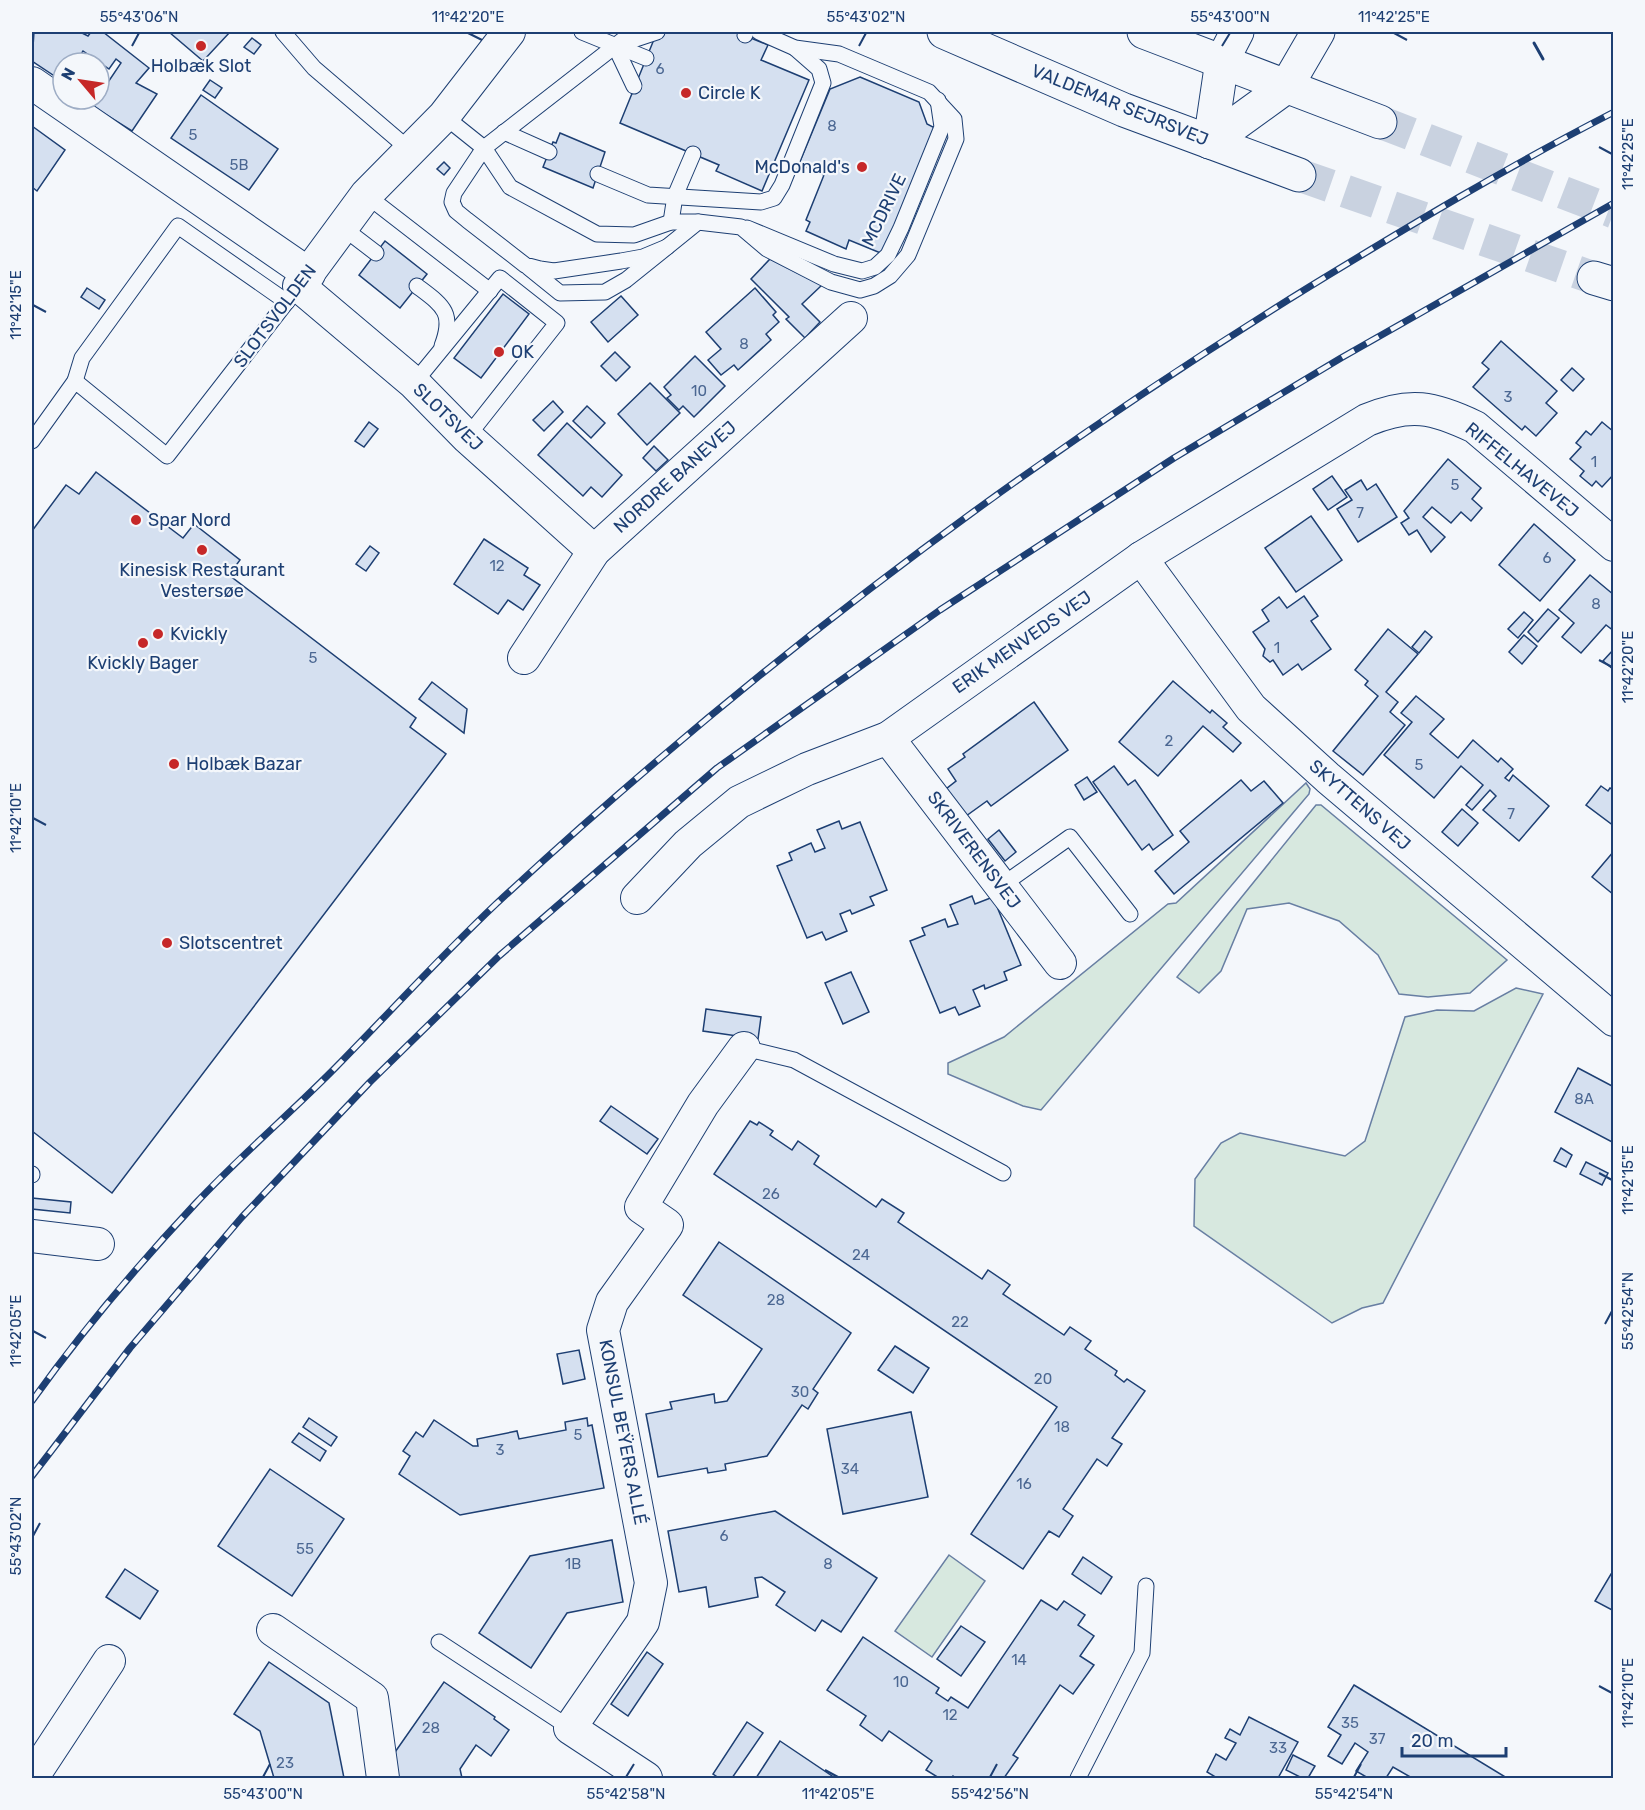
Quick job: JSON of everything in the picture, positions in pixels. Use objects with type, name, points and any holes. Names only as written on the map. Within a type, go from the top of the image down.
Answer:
[{"type":"main road","name":"VALDEMAR SEJRSVEJ","points":[[944,32],[1124,110],[1299,175]]},
{"type":"main road","points":[[1144,32],[1380,122]]},
{"type":"main road","points":[[1210,142],[1222,61],[1237,32]]},
{"type":"main road","points":[[1210,142],[1286,87],[1318,32]]},
{"type":"street","name":"SLOTSVOLDEN","points":[[298,287],[366,195],[444,116],[509,32]]},
{"type":"street","name":"SLOTSVEJ","points":[[32,83],[298,287],[414,383],[467,437],[594,551]]},
{"type":"street","name":"NORDRE BANEVEJ","points":[[524,658],[594,551],[851,318]]},
{"type":"street","name":"RIFFELHAVEVEJ","points":[[1423,407],[1449,414],[1475,427],[1614,545]]},
{"type":"street","name":"ERIK MENVEDS VEJ","points":[[637,898],[688,844],[739,802],[807,769],[888,738],[1141,558],[1367,420],[1399,410],[1423,407]]},
{"type":"street","name":"SKYTTENS VEJ","points":[[1141,558],[1251,708],[1328,778],[1614,1020]]},
{"type":"street","name":"SKRIVERENSVEJ","points":[[888,738],[1060,963]]},
{"type":"street","name":"KONSUL BEŸERS ALLÉ","points":[[570,1728],[643,1622],[651,1583],[603,1330],[612,1302],[667,1225],[641,1207],[703,1104],[744,1048]]},
{"type":"street","points":[[32,1236],[99,1245]]},
{"type":"street","points":[[273,1630],[372,1698],[383,1779]]},
{"type":"street","points":[[32,1778],[109,1661]]},
{"type":"street","points":[[570,1728],[646,1779]]},
{"type":"lane","points":[[283,32],[314,68],[411,151]]},
{"type":"lane","points":[[582,32],[646,58]]},
{"type":"lane","points":[[633,32],[484,148],[454,193],[452,202],[456,210],[467,220],[561,293],[614,290],[698,222]]},
{"type":"lane","points":[[615,46],[657,32]]},
{"type":"lane","points":[[598,174],[648,195],[761,202],[774,198],[782,185],[823,83],[819,69],[777,35],[750,33]]},
{"type":"lane","points":[[615,46],[634,86]]},
{"type":"lane","name":"MCDRIVE","points":[[444,116],[484,148],[510,187],[597,234],[634,235],[671,222],[698,222],[741,227],[763,233],[834,264],[862,271],[875,267],[888,255],[897,237],[942,127],[938,100],[929,92],[839,54],[795,48]]},
{"type":"lane","points":[[504,132],[549,152]]},
{"type":"lane","points":[[671,222],[675,196],[693,154]]},
{"type":"lane","points":[[366,195],[490,291]]},
{"type":"lane","points":[[32,441],[75,381],[82,358],[178,226],[298,287]]},
{"type":"lane","points":[[342,227],[376,253]]},
{"type":"lane","points":[[525,265],[554,271],[644,257],[667,247]]},
{"type":"lane","points":[[414,383],[500,278],[557,323],[467,437]]},
{"type":"lane","points":[[417,286],[447,313],[446,334],[436,356]]},
{"type":"lane","name":"SLOTSVOLDEN","points":[[75,381],[167,456],[298,287]]},
{"type":"lane","points":[[1002,886],[1070,837],[1130,914]]},
{"type":"lane","name":"KONSUL BEŸERS ALLÉ","points":[[744,1048],[794,1060],[1003,1173]]},
{"type":"lane","points":[[1078,1779],[1142,1653],[1146,1586]]},
{"type":"lane","points":[[439,1642],[570,1728]]},
{"type":"shaded area","points":[[1306,783],[1310,789],[1309,794],[1041,1110],[1023,1106],[948,1074],[948,1063],[1004,1037],[1168,904],[1176,903]]},
{"type":"shaded area","points":[[1316,805],[1321,805],[1507,960],[1470,993],[1428,997],[1399,994],[1378,955],[1339,921],[1289,903],[1247,909],[1221,971],[1199,993],[1177,977]]},
{"type":"shaded area","points":[[1516,988],[1543,994],[1383,1303],[1362,1308],[1332,1323],[1194,1226],[1195,1179],[1221,1143],[1240,1133],[1345,1156],[1365,1141],[1405,1017],[1437,1010],[1474,1011]]},
{"type":"shaded area","points":[[949,1555],[985,1581],[932,1657],[895,1631]]},
{"type":"building","points":[[34,32],[80,32],[88,36],[91,32],[103,32],[149,68],[136,83],[157,94],[132,131],[100,111],[111,111],[111,78],[121,63],[116,59],[111,66],[111,51],[51,51],[51,74],[32,61]]},
{"type":"building","name":"Holbæk Slot","points":[[169,32],[230,32],[203,61]]},
{"type":"building","points":[[657,32],[736,32],[768,45],[761,60],[809,80],[762,191],[716,171],[719,165],[620,123]]},
{"type":"building","points":[[252,38],[261,45],[254,54],[244,47]]},
{"type":"building","name":"McDonald's","points":[[860,77],[919,102],[927,124],[935,128],[883,254],[849,240],[846,249],[806,231],[810,222],[806,220],[824,175],[799,164],[830,89]]},
{"type":"building","points":[[210,80],[222,88],[215,98],[203,90]]},
{"type":"building","points":[[201,95],[278,149],[249,190],[171,138]]},
{"type":"building","points":[[32,126],[65,150],[37,191],[32,187]]},
{"type":"building","points":[[560,133],[605,152],[593,188],[543,167],[553,142],[556,143]]},
{"type":"building","points":[[444,162],[450,168],[444,175],[437,169]]},
{"type":"building","points":[[385,241],[427,274],[400,308],[359,275]]},
{"type":"building","points":[[770,259],[822,285],[802,304],[820,322],[805,338],[786,319],[789,317],[751,279]]},
{"type":"building","points":[[87,288],[105,300],[99,309],[81,297]]},
{"type":"building","points":[[755,288],[776,312],[773,315],[779,322],[766,334],[771,340],[738,370],[734,365],[721,375],[708,360],[721,349],[706,332]]},
{"type":"building","points":[[503,294],[529,314],[481,378],[454,358]]},
{"type":"building","points":[[621,296],[638,315],[608,342],[591,322]]},
{"type":"building","points":[[1501,341],[1557,391],[1546,403],[1557,413],[1536,436],[1525,426],[1522,430],[1473,387],[1489,369],[1482,363]]},
{"type":"building","points":[[615,352],[630,367],[616,381],[601,366]]},
{"type":"building","points":[[695,356],[725,386],[694,417],[683,406],[679,410],[667,398],[671,395],[664,387]]},
{"type":"building","points":[[1572,368],[1584,379],[1573,391],[1561,380]]},
{"type":"building","points":[[650,383],[680,413],[647,445],[618,414]]},
{"type":"building","points":[[553,401],[563,412],[544,431],[533,420]]},
{"type":"building","points":[[587,406],[605,423],[591,438],[573,421]]},
{"type":"building","points":[[369,422],[378,429],[364,447],[355,441]]},
{"type":"building","points":[[1602,422],[1614,432],[1614,474],[1602,487],[1596,481],[1592,486],[1580,476],[1584,471],[1570,459],[1581,447],[1576,443],[1586,431],[1591,435]]},
{"type":"building","points":[[567,423],[622,475],[602,497],[591,487],[583,496],[538,455]]},
{"type":"building","points":[[654,446],[668,460],[656,471],[643,458]]},
{"type":"building","points":[[1448,459],[1481,488],[1472,499],[1482,508],[1471,521],[1461,512],[1451,523],[1432,507],[1423,517],[1445,537],[1431,552],[1417,530],[1409,535],[1401,523],[1409,518],[1404,511]]},
{"type":"building","name":"Slotscentret","points":[[96,472],[183,538],[194,524],[240,560],[229,575],[416,718],[410,727],[446,754],[112,1193],[32,1131],[32,531],[66,485],[79,494]]},
{"type":"building","points":[[1332,476],[1347,497],[1328,510],[1313,489]]},
{"type":"building","points":[[1361,480],[1367,490],[1376,484],[1397,517],[1358,542],[1337,509],[1352,500],[1345,490]]},
{"type":"building","points":[[1311,516],[1342,560],[1296,592],[1265,548]]},
{"type":"building","points":[[1534,524],[1575,560],[1540,601],[1499,565]]},
{"type":"building","points":[[484,539],[528,568],[524,575],[540,585],[523,610],[508,600],[498,614],[454,584]]},
{"type":"building","points":[[370,546],[379,553],[366,571],[356,564]]},
{"type":"building","points":[[1590,575],[1614,595],[1614,631],[1606,625],[1581,653],[1562,637],[1574,623],[1559,610]]},
{"type":"building","points":[[1304,596],[1318,616],[1311,621],[1331,649],[1302,670],[1298,664],[1283,675],[1273,660],[1270,662],[1263,656],[1265,649],[1253,632],[1269,621],[1262,610],[1279,597],[1287,608]]},
{"type":"building","points":[[1548,609],[1559,618],[1538,642],[1528,632]]},
{"type":"building","points":[[1524,612],[1533,620],[1518,638],[1508,629]]},
{"type":"building","points":[[1388,629],[1418,654],[1386,692],[1398,702],[1390,712],[1405,725],[1363,775],[1333,751],[1378,696],[1365,685],[1368,681],[1355,670]]},
{"type":"building","points":[[1425,631],[1432,637],[1419,653],[1412,647]]},
{"type":"building","points":[[1524,635],[1537,646],[1522,664],[1509,652]]},
{"type":"building","points":[[1614,649],[1614,670],[1603,661]]},
{"type":"building","points":[[1173,681],[1210,713],[1212,710],[1227,723],[1223,727],[1241,743],[1233,752],[1203,726],[1158,776],[1119,742]]},
{"type":"building","points":[[432,682],[467,709],[464,733],[419,699]]},
{"type":"building","points":[[1416,696],[1444,719],[1430,734],[1458,758],[1473,740],[1498,762],[1501,758],[1513,769],[1505,778],[1509,781],[1513,775],[1549,806],[1519,841],[1483,810],[1496,796],[1490,790],[1472,810],[1466,805],[1483,785],[1461,766],[1434,798],[1384,755],[1412,722],[1401,713]]},
{"type":"building","points":[[1034,702],[1068,750],[991,806],[987,801],[966,816],[946,789],[956,781],[948,769],[965,757],[963,754]]},
{"type":"building","points":[[1114,766],[1128,785],[1135,780],[1173,835],[1153,850],[1149,844],[1142,850],[1093,782]]},
{"type":"building","points":[[1087,777],[1097,792],[1084,800],[1075,785]]},
{"type":"building","points":[[1241,780],[1251,791],[1264,781],[1283,803],[1174,894],[1155,871],[1189,842],[1180,831]]},
{"type":"building","points":[[1601,786],[1608,791],[1610,788],[1614,790],[1614,826],[1586,805]]},
{"type":"building","points":[[1462,809],[1478,823],[1458,846],[1442,832]]},
{"type":"building","points":[[839,821],[842,829],[860,822],[887,890],[870,897],[874,905],[852,914],[850,910],[840,914],[847,931],[826,940],[822,932],[807,938],[777,866],[792,860],[789,853],[811,843],[815,852],[825,848],[817,830]]},
{"type":"building","points":[[999,830],[1016,852],[1005,861],[988,839]]},
{"type":"building","points":[[1614,851],[1614,895],[1592,877]]},
{"type":"building","points":[[972,896],[975,904],[993,897],[1021,965],[1004,972],[1007,980],[985,989],[984,985],[973,990],[980,1006],[959,1015],[955,1007],[940,1013],[910,941],[925,935],[922,928],[945,919],[948,927],[958,924],[950,905]]},
{"type":"building","points":[[851,972],[869,1012],[843,1024],[825,983]]},
{"type":"building","points":[[706,1009],[761,1017],[758,1039],[703,1031]]},
{"type":"building","points":[[1578,1068],[1614,1087],[1614,1143],[1555,1112]]},
{"type":"building","points":[[611,1106],[658,1139],[647,1154],[600,1121]]},
{"type":"building","points":[[750,1121],[757,1125],[759,1122],[773,1131],[770,1135],[792,1150],[798,1141],[819,1156],[814,1164],[876,1207],[882,1199],[904,1213],[898,1222],[982,1279],[988,1270],[1010,1285],[1003,1294],[1064,1335],[1070,1327],[1091,1341],[1085,1349],[1117,1371],[1115,1375],[1124,1382],[1127,1379],[1145,1391],[1112,1438],[1122,1444],[1107,1466],[1097,1459],[1063,1509],[1073,1516],[1059,1537],[1049,1531],[1023,1569],[971,1534],[1057,1407],[714,1174]]},
{"type":"building","points":[[1561,1148],[1572,1155],[1566,1167],[1554,1161]]},
{"type":"building","points":[[1586,1162],[1608,1173],[1602,1185],[1580,1174]]},
{"type":"building","points":[[32,1198],[71,1202],[70,1213],[32,1209]]},
{"type":"building","points":[[719,1242],[851,1333],[813,1389],[818,1393],[808,1409],[802,1405],[767,1456],[725,1464],[726,1470],[708,1473],[707,1468],[658,1477],[646,1414],[672,1409],[670,1402],[714,1394],[715,1403],[727,1401],[762,1349],[683,1295]]},
{"type":"building","points":[[895,1346],[929,1368],[913,1393],[878,1370]]},
{"type":"building","points":[[579,1350],[585,1379],[563,1384],[557,1354]]},
{"type":"building","points":[[911,1412],[928,1497],[843,1514],[827,1429]]},
{"type":"building","points":[[309,1418],[337,1437],[331,1446],[303,1427]]},
{"type":"building","points":[[587,1418],[588,1426],[592,1425],[604,1488],[460,1515],[399,1474],[410,1456],[403,1451],[416,1432],[423,1437],[434,1420],[473,1446],[478,1446],[477,1439],[517,1431],[519,1439],[566,1430],[565,1422]]},
{"type":"building","points":[[299,1433],[326,1451],[320,1461],[292,1442]]},
{"type":"building","points":[[270,1469],[344,1519],[292,1596],[218,1546]]},
{"type":"building","points":[[775,1511],[877,1578],[841,1632],[822,1620],[815,1631],[776,1605],[785,1592],[762,1577],[755,1578],[758,1597],[709,1607],[706,1587],[679,1592],[668,1531]]},
{"type":"building","points":[[612,1540],[623,1602],[567,1613],[531,1668],[479,1633],[530,1556]]},
{"type":"building","points":[[1083,1557],[1112,1577],[1101,1594],[1072,1574]]},
{"type":"building","points":[[125,1569],[158,1591],[140,1619],[106,1597]]},
{"type":"building","points":[[1611,1574],[1614,1576],[1614,1611],[1595,1601]]},
{"type":"building","points":[[1041,1600],[1057,1610],[1064,1601],[1085,1615],[1078,1625],[1094,1636],[1080,1656],[1094,1665],[1073,1694],[1060,1685],[1013,1755],[1018,1758],[1004,1778],[956,1778],[953,1776],[939,1778],[926,1770],[932,1761],[889,1731],[882,1741],[860,1725],[866,1716],[827,1690],[863,1637],[939,1688],[936,1693],[948,1701],[951,1697],[968,1708]]},
{"type":"building","points":[[961,1626],[985,1642],[961,1676],[937,1659]]},
{"type":"building","points":[[647,1652],[663,1664],[628,1716],[611,1704]]},
{"type":"building","points":[[269,1662],[329,1703],[344,1778],[274,1778],[260,1731],[234,1714]]},
{"type":"building","points":[[444,1682],[495,1717],[494,1719],[509,1730],[491,1756],[476,1745],[460,1769],[462,1778],[397,1778],[393,1755]]},
{"type":"building","points":[[1354,1685],[1507,1778],[1412,1778],[1393,1767],[1386,1778],[1368,1778],[1356,1771],[1368,1752],[1355,1743],[1342,1764],[1328,1756],[1341,1735],[1328,1727]]},
{"type":"building","points":[[1249,1717],[1298,1742],[1278,1778],[1217,1778],[1207,1772],[1216,1754],[1226,1760],[1236,1743],[1225,1738],[1230,1729],[1240,1735]]},
{"type":"building","points":[[747,1722],[763,1733],[732,1778],[719,1778],[713,1774]]},
{"type":"building","points":[[780,1741],[835,1778],[756,1778]]},
{"type":"building","points":[[1293,1755],[1315,1766],[1308,1778],[1302,1778],[1286,1770]]},
{"type":"tunnel","points":[[1380,122],[1614,212]]},
{"type":"tunnel","points":[[1299,175],[1594,278]]},
{"type":"railway","points":[[32,1401],[111,1299],[196,1203],[320,1083],[435,964],[496,904],[591,818],[787,654],[990,500],[1201,355],[1422,219],[1614,112]]},
{"type":"railway","points":[[32,1476],[130,1348],[242,1217],[370,1082],[499,956],[717,768],[940,610],[1174,458],[1341,358],[1614,203]]},
{"type":"wall","points":[[1534,43],[1543,59]]},
{"type":"place","name":"Holbæk Slot","points":[[201,46]]},
{"type":"place","name":"Circle K","points":[[686,93]]},
{"type":"place","name":"McDonald's","points":[[862,167]]},
{"type":"place","name":"OK","points":[[499,352]]},
{"type":"place","name":"Spar Nord","points":[[136,520]]},
{"type":"place","name":"Kinesisk Restaurant Vestersøe","points":[[202,550]]},
{"type":"place","name":"Kvickly","points":[[158,634]]},
{"type":"place","name":"Kvickly Bager","points":[[143,643]]},
{"type":"place","name":"Holbæk Bazar","points":[[174,764]]},
{"type":"place","name":"Slotscentret","points":[[167,943]]}]
